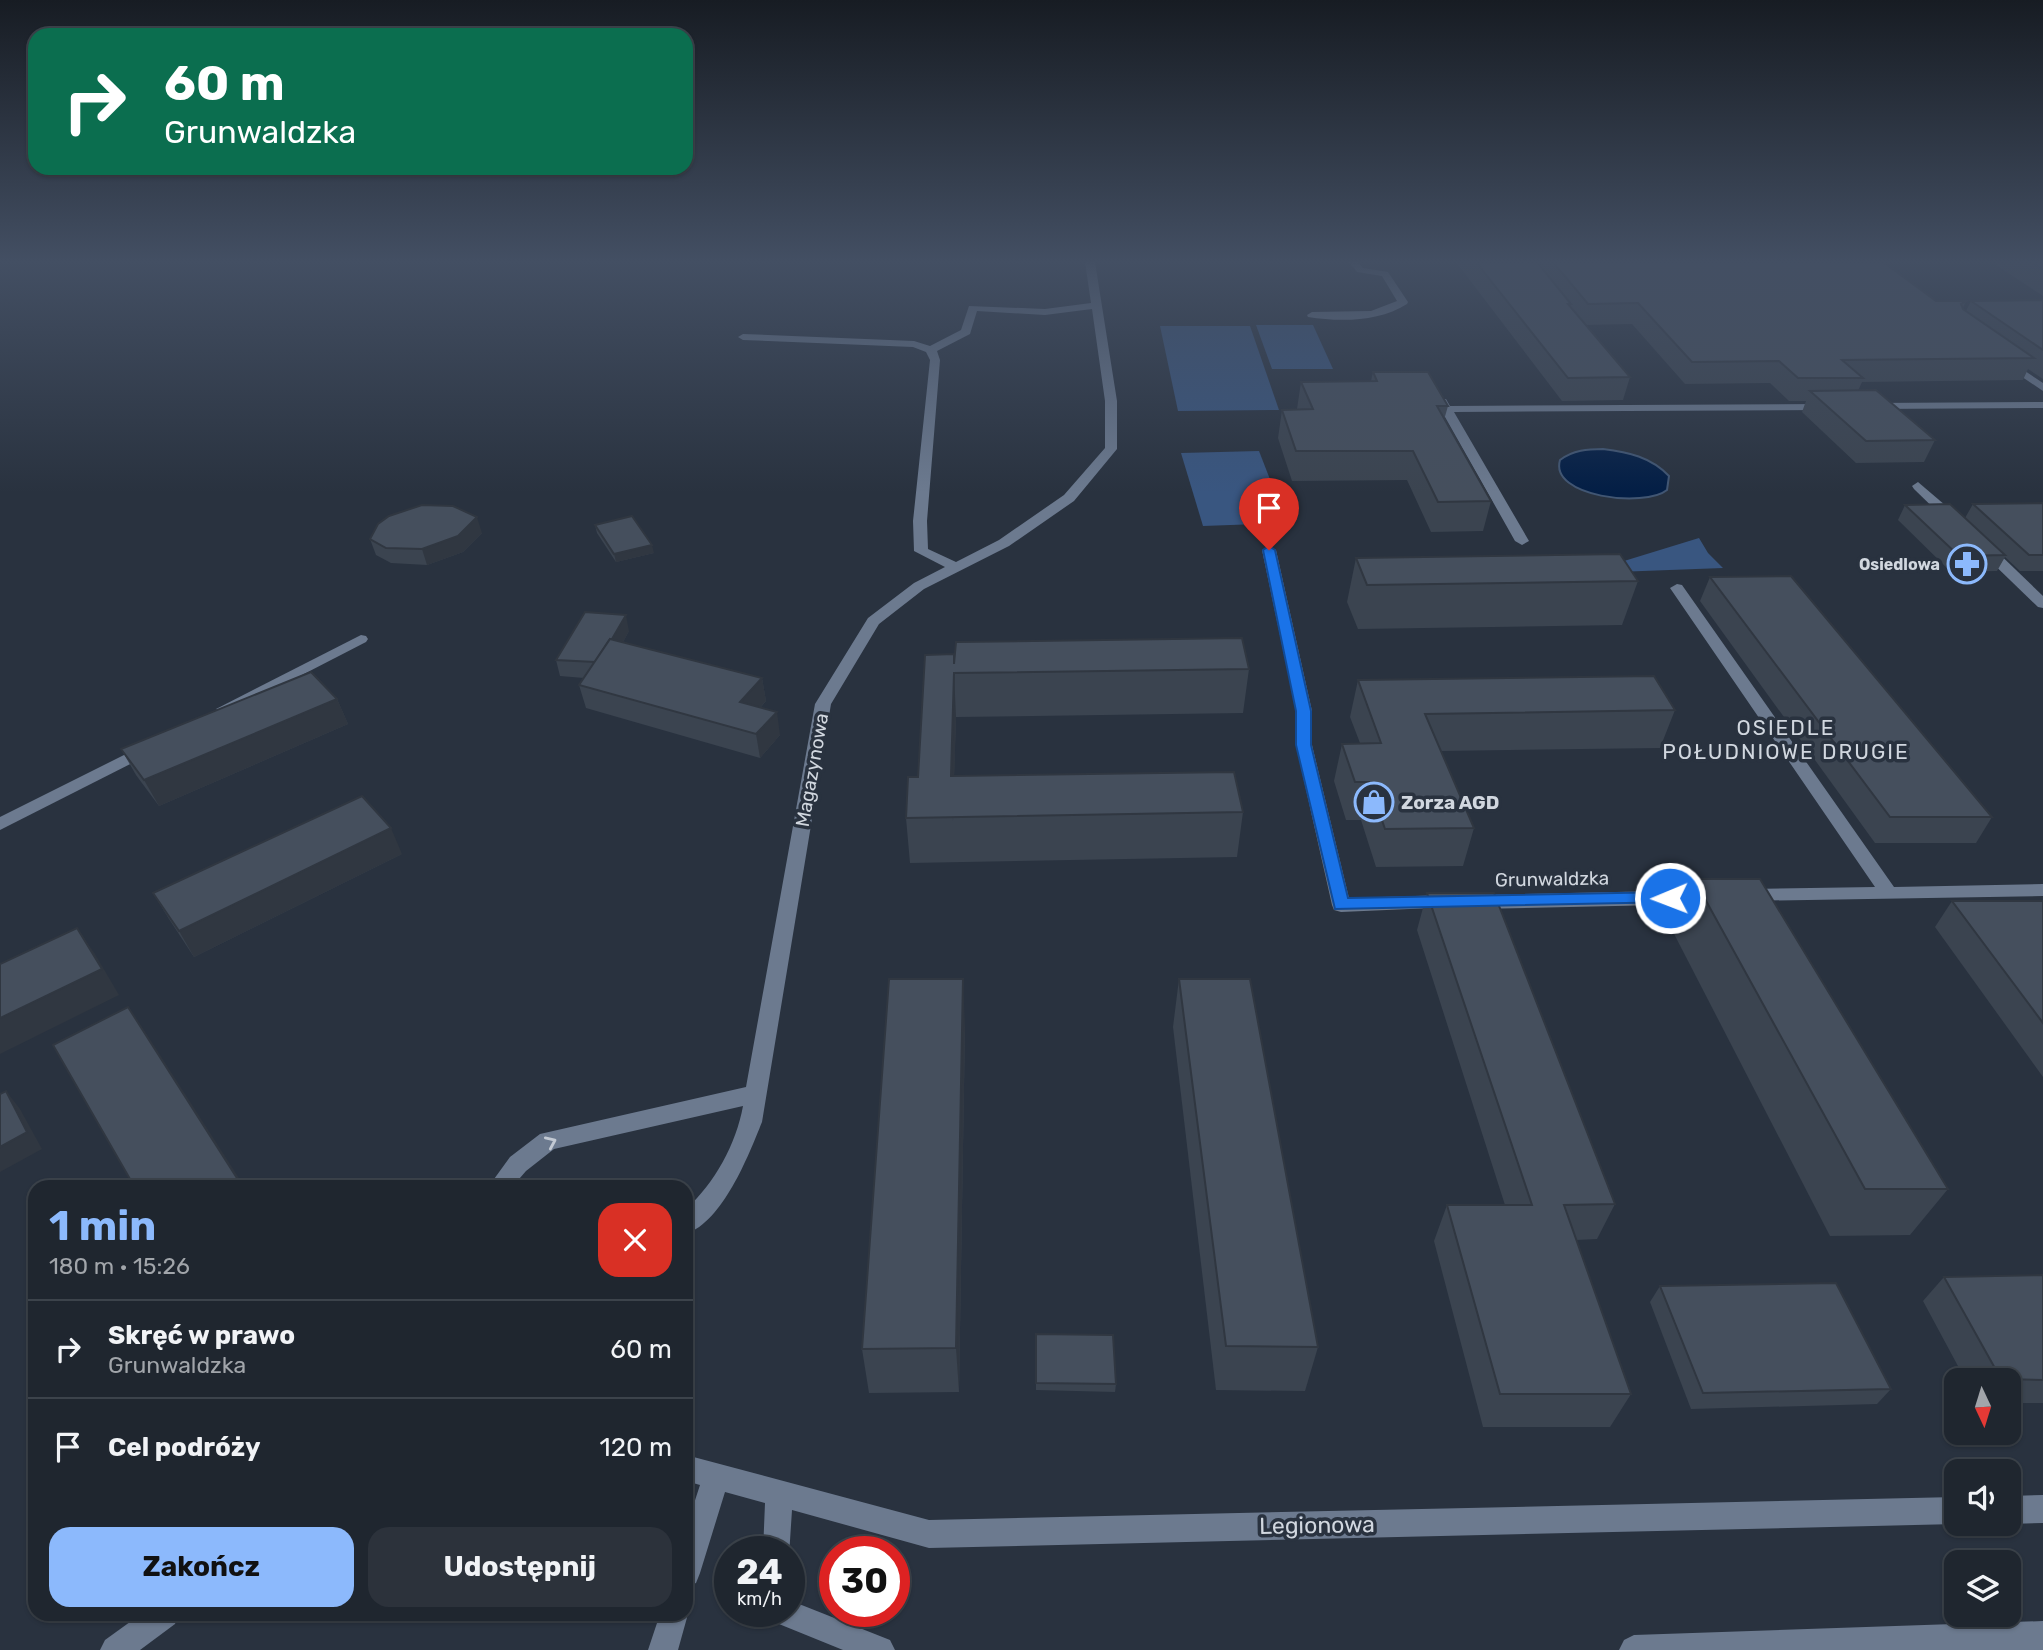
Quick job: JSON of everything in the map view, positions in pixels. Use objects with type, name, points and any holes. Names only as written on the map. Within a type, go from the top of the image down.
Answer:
[{"type":"street","points":[[792,339],[915,344],[931,350],[935,360],[920,521],[921,551],[955,568]]},
{"type":"street","points":[[931,350],[951,339]]},
{"type":"street","name":"Magazynowa","points":[[693,1218],[708,1206],[733,1166],[751,1122],[823,705],[873,621],[919,586],[1004,543],[1069,498],[1111,449],[1111,401],[1101,339]]},
{"type":"street","points":[[2001,357],[2043,388]]},
{"type":"street","points":[[1436,392],[1522,541]]},
{"type":"street","points":[[1447,409],[1636,403],[1838,407]]},
{"type":"street","points":[[1865,406],[2043,405]]},
{"type":"street","points":[[1918,486],[2043,604]]},
{"type":"street","name":"Grunwaldzka","points":[[1269,550],[1304,711],[1304,745],[1341,905],[2043,890]]},
{"type":"street","points":[[1677,588],[1889,893]]},
{"type":"street","points":[[212,716],[361,639]]},
{"type":"street","points":[[0,824],[162,741]]},
{"type":"street","points":[[505,1180],[518,1164],[548,1141],[756,1094]]},
{"type":"street","name":"Legionowa","points":[[693,1470],[929,1534],[1944,1511]]},
{"type":"street","points":[[693,1550],[716,1476]]},
{"type":"street","points":[[778,1536],[779,1493]]},
{"type":"street","points":[[2021,1510],[2043,1509]]},
{"type":"street","points":[[805,1620],[880,1650]]},
{"type":"street","points":[[115,1650],[155,1621]]},
{"type":"street","points":[[663,1650],[672,1621]]},
{"type":"street","points":[[1634,1650],[2043,1636]]},
{"type":"shaded area","points":[[1163,339],[1254,339],[1279,410],[1178,411]]},
{"type":"shaded area","points":[[1261,339],[1319,339],[1333,369],[1272,369]]},
{"type":"shaded area","points":[[1603,449],[1630,454],[1655,464],[1669,476],[1667,490],[1639,498],[1601,496],[1569,483],[1561,473],[1560,460],[1570,454]]},
{"type":"shaded area","points":[[1259,451],[1287,523],[1203,526],[1181,453]]},
{"type":"shaded area","points":[[1699,538],[1708,553],[1723,568],[1616,572],[1611,565]]},
{"type":"building","points":[[1537,339],[1598,339],[1630,377],[1568,378]]},
{"type":"building","points":[[1671,339],[2006,339],[2034,358],[1842,360],[1863,378],[1798,378],[1779,361],[1692,362]]},
{"type":"building","points":[[2027,339],[2043,339],[2043,350]]},
{"type":"building","points":[[1373,372],[1428,372],[1448,406],[1437,406],[1491,501],[1438,502],[1413,451],[1296,451],[1282,410],[1313,409],[1301,382],[1377,381]]},
{"type":"building","points":[[1876,390],[1935,440],[1866,441],[1810,391]]},
{"type":"building","points":[[2043,503],[2043,555],[2029,555],[1973,504]]},
{"type":"building","points":[[1950,504],[2005,555],[1959,556],[1905,505]]},
{"type":"building","points":[[422,505],[453,506],[477,517],[458,536],[422,549],[386,548],[370,539],[378,524],[389,516]]},
{"type":"building","points":[[632,516],[652,545],[614,554],[595,525]]},
{"type":"building","points":[[1620,554],[1638,581],[1367,585],[1356,558]]},
{"type":"building","points":[[1791,576],[1992,817],[1890,817],[1710,577]]},
{"type":"building","points":[[585,612],[626,615],[595,662],[556,660]]},
{"type":"building","points":[[1242,638],[1249,669],[954,673],[951,776],[1234,772],[1243,812],[906,818],[908,777],[918,777],[925,655],[954,654],[954,664],[956,642]]},
{"type":"building","points":[[610,639],[762,678],[740,702],[777,712],[756,734],[579,685]]},
{"type":"building","points":[[311,672],[337,699],[144,780],[121,749]]},
{"type":"building","points":[[1654,676],[1675,710],[1425,714],[1474,828],[1385,829],[1369,782],[1355,782],[1342,744],[1381,743],[1358,680]]},
{"type":"building","points":[[362,796],[391,828],[179,931],[153,893]]},
{"type":"building","points":[[1694,879],[1760,879],[1948,1189],[1865,1189]]},
{"type":"building","points":[[1427,893],[1494,893],[1615,1204],[1564,1205],[1631,1394],[1500,1394],[1447,1205],[1532,1205]]},
{"type":"building","points":[[1952,901],[2043,901],[2043,1023]]},
{"type":"building","points":[[77,928],[102,969],[0,1018],[0,964]]},
{"type":"building","points":[[889,979],[963,979],[956,1348],[862,1349]]},
{"type":"building","points":[[1179,979],[1250,979],[1318,1347],[1226,1346]]},
{"type":"building","points":[[128,1007],[238,1180],[131,1180],[53,1045]]},
{"type":"building","points":[[6,1091],[27,1132],[0,1147],[0,1094]]},
{"type":"building","points":[[2043,1275],[2043,1380],[2021,1379],[2021,1368],[1995,1368],[1944,1277]]},
{"type":"building","points":[[1836,1283],[1891,1389],[1703,1393],[1660,1286]]},
{"type":"building","points":[[1036,1334],[1113,1335],[1116,1384],[1036,1383]]},
{"type":"place","name":"Osiedlowa","points":[[1967,564]]},
{"type":"place","name":"Zorza AGD","points":[[1374,802]]},
{"type":"district","name":"OSIEDLE POŁUDNIOWE DRUGIE","points":[[1786,739]]},
{"type":"route","points":[[1269,550],[1304,711],[1304,745],[1341,905],[1670,898]]}]
